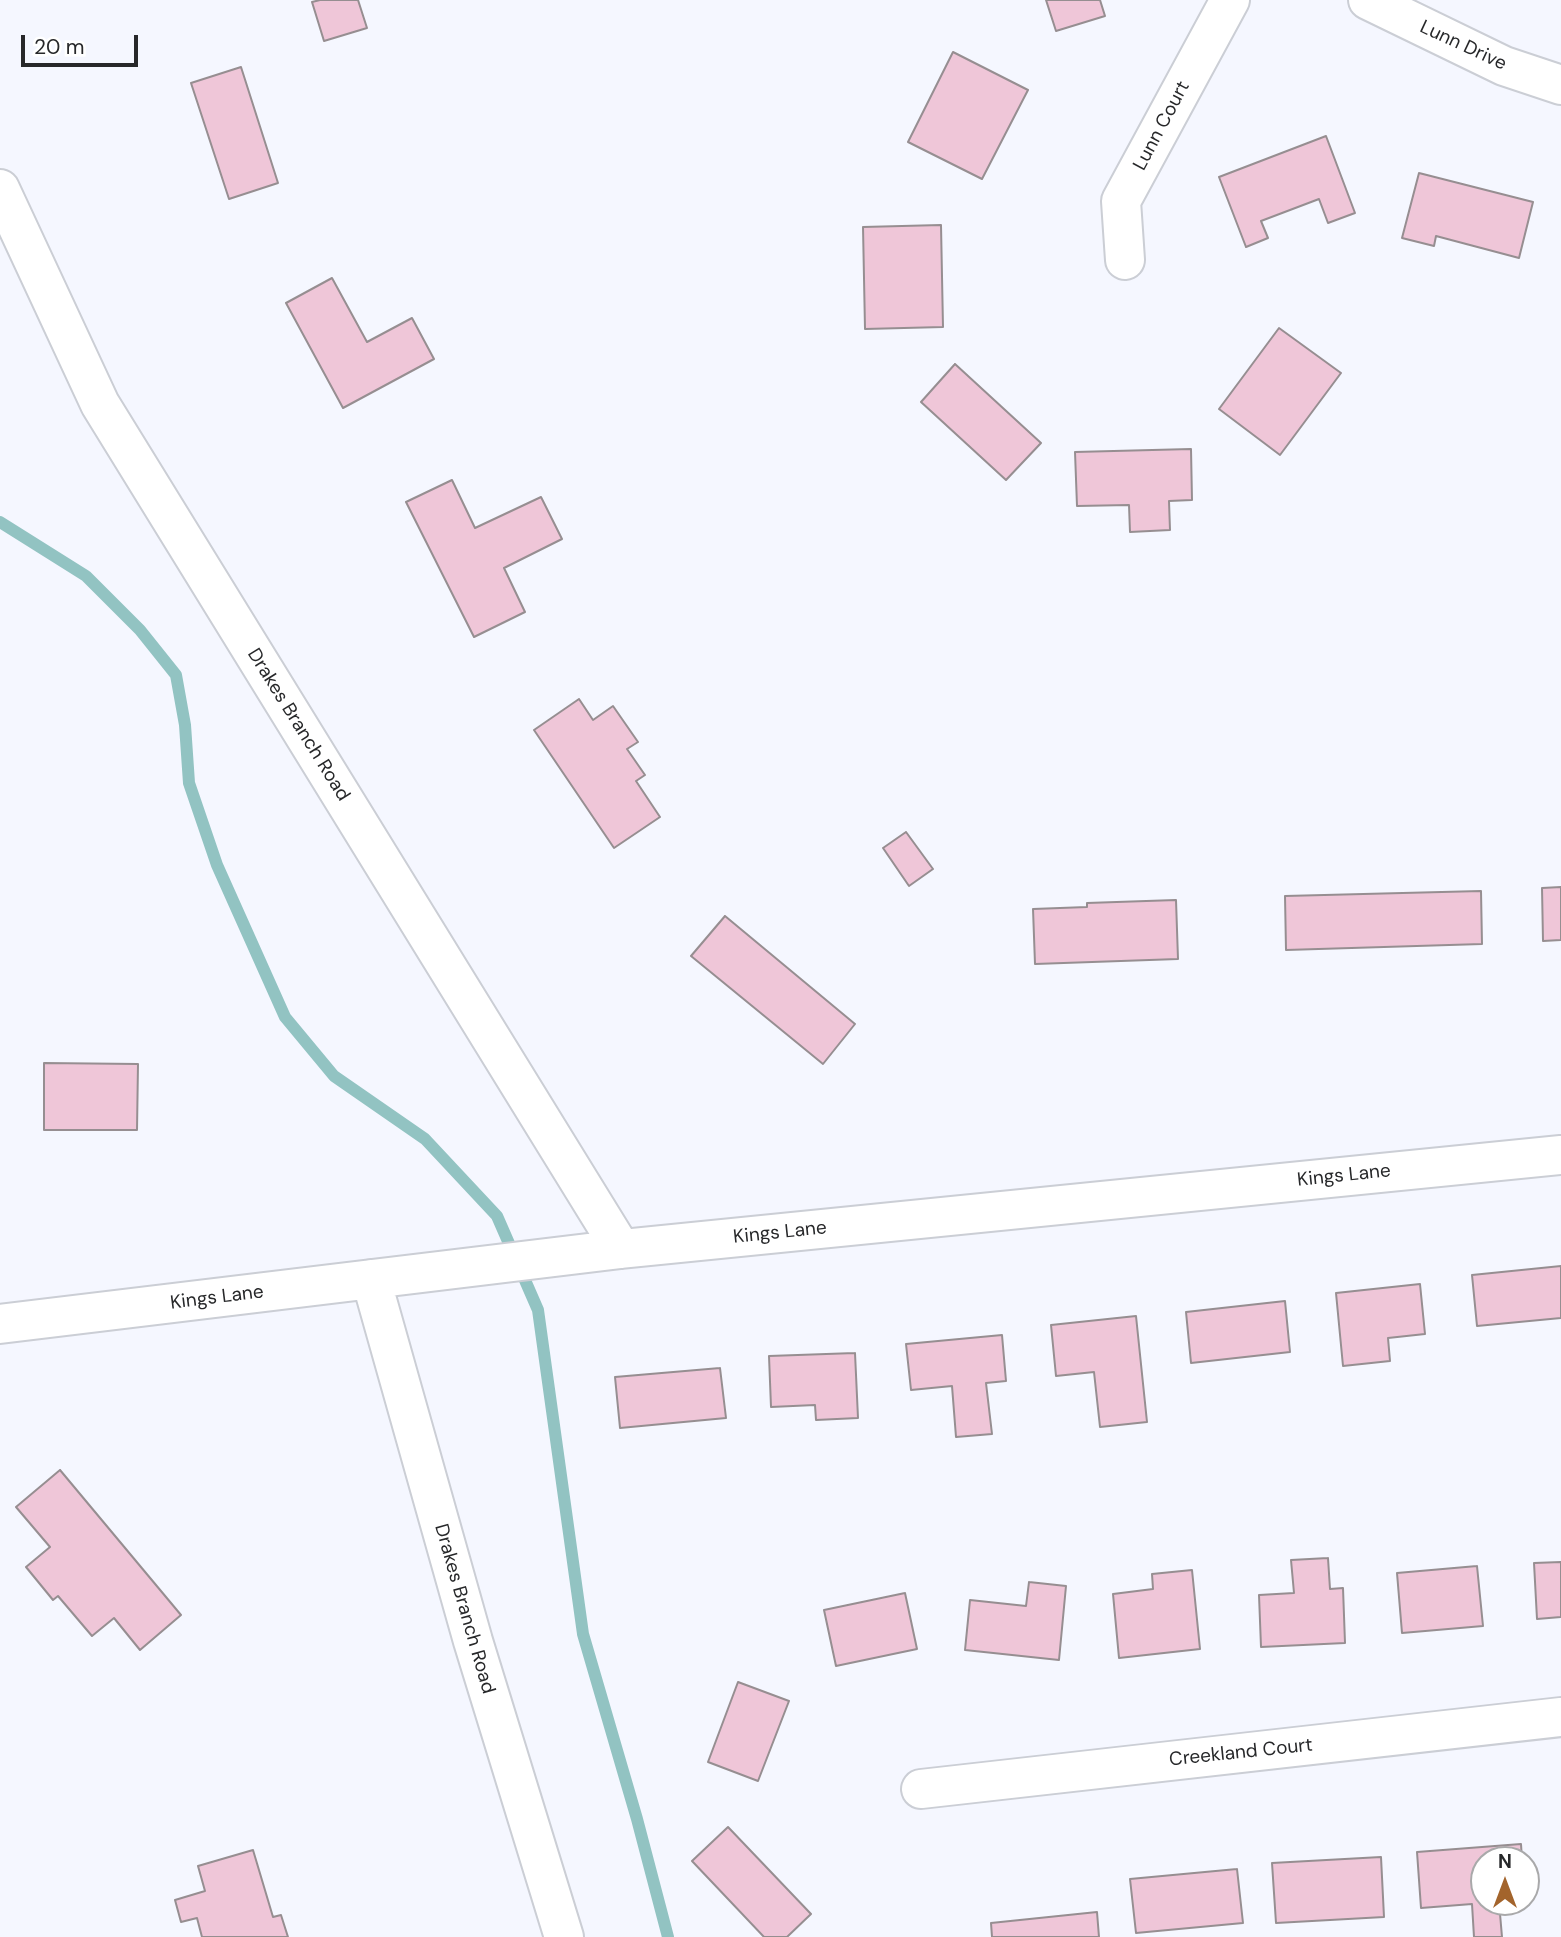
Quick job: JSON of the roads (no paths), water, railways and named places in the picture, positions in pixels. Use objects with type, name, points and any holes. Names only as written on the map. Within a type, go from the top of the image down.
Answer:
[{"type":"street","name":"Lunn Court","points":[[1125,260],[1121,201],[1230,0]]},
{"type":"street","name":"Lunn Drive","points":[[1368,0],[1504,66],[1561,85]]},
{"type":"street","name":"Drakes Branch Road","points":[[0,189],[100,404],[621,1249]]},
{"type":"street","name":"Kings Lane","points":[[0,1324],[621,1249],[1561,1154]]},
{"type":"street","name":"Drakes Branch Road","points":[[370,1279],[473,1641],[564,1937]]},
{"type":"street","name":"Creekland Court","points":[[920,1789],[1561,1717]]},
{"type":"waterway","points":[[0,522],[86,576],[140,630],[176,675],[185,725],[189,783],[217,865],[285,1017],[334,1076],[425,1139],[497,1216],[538,1310],[583,1634],[668,1937]]}]
